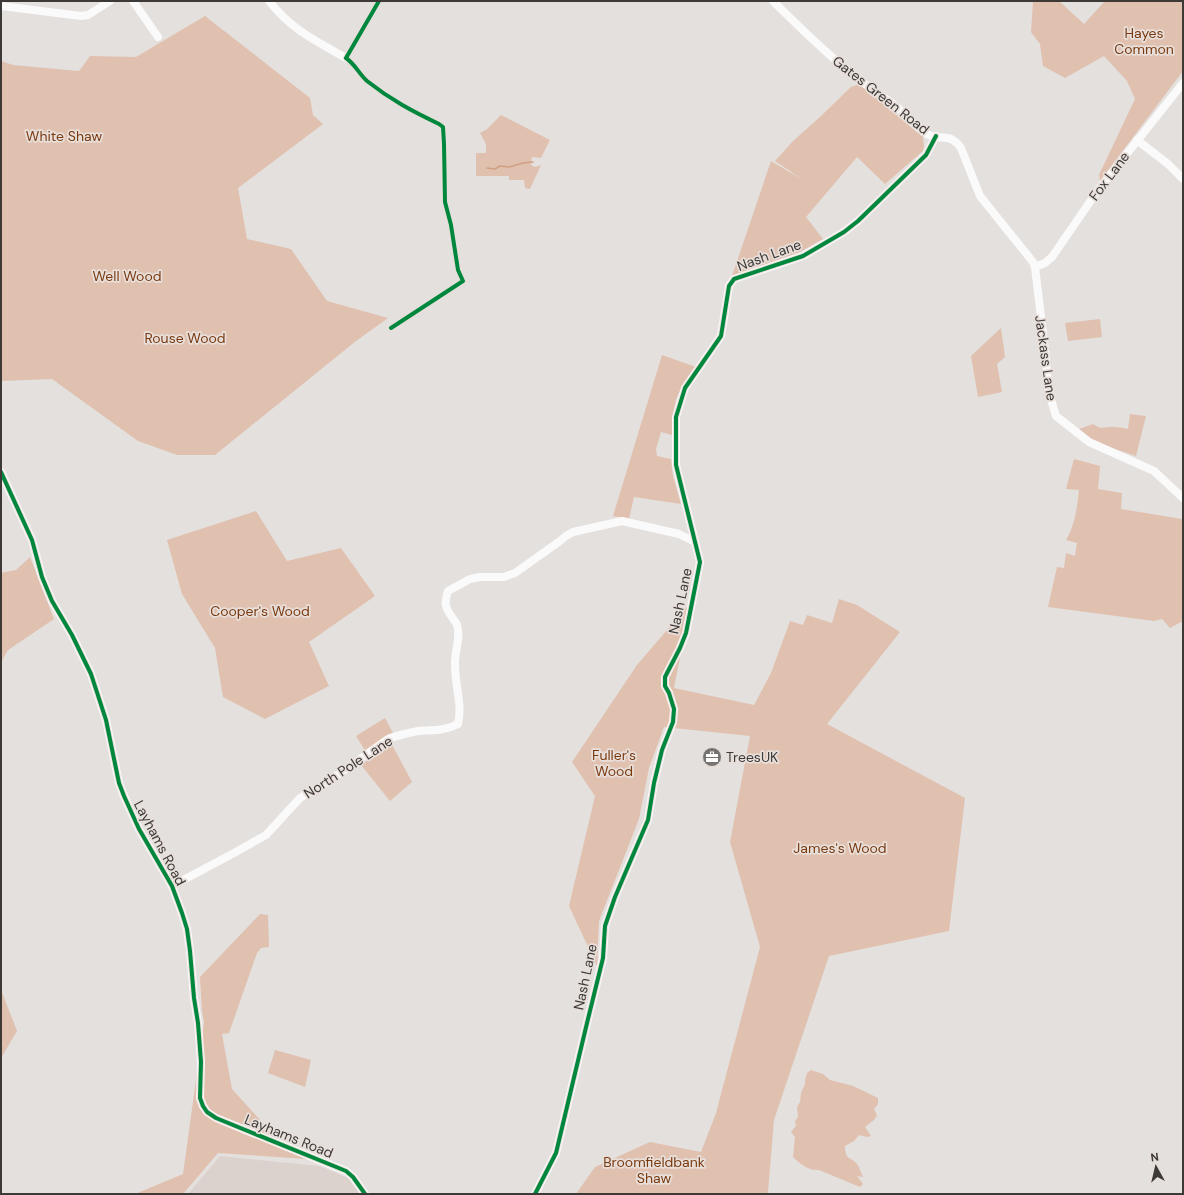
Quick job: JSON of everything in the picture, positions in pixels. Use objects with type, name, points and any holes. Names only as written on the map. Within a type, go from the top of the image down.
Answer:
[{"type":"street","points":[[1,6],[82,16],[88,15],[110,1]]},
{"type":"street","points":[[133,1],[158,37]]},
{"type":"street","points":[[269,1],[279,14],[294,27],[346,58]]},
{"type":"street","name":"Gates Green Road","points":[[772,1],[858,79],[899,108],[927,134],[949,138],[958,143],[980,196],[1033,262],[1035,267]]},
{"type":"street","name":"Fox Lane","points":[[1035,267],[1045,263],[1052,257],[1098,190],[1183,83]]},
{"type":"street","name":"Nash Lane","points":[[535,1194],[556,1153],[603,958],[605,926],[615,897],[648,820],[654,782],[662,750],[673,722],[674,709],[665,686],[665,677],[686,633],[700,562],[676,465],[676,417],[685,388],[721,336],[729,286],[734,279],[803,256],[844,232],[858,221],[926,155],[936,136]]},
{"type":"street","points":[[1137,140],[1168,164],[1183,180]]},
{"type":"street","name":"Jackass Lane","points":[[1035,267],[1046,359],[1048,390],[1056,416],[1089,442],[1154,471],[1183,498]]},
{"type":"street","name":"Layhams Road","points":[[1,472],[32,540],[41,572],[52,601],[58,614],[72,635],[91,674],[106,720],[118,778],[124,796],[139,829],[172,886],[185,923],[190,950],[201,1062],[200,1093],[203,1106],[207,1112],[216,1118],[346,1172],[353,1177],[366,1194]]},
{"type":"street","name":"North Pole Lane","points":[[172,886],[234,854],[266,835],[300,798],[329,781],[388,739],[398,735],[448,729],[458,724],[460,715],[455,662],[458,643],[457,624],[448,613],[445,605],[445,598],[448,591],[470,580],[480,577],[504,577],[515,573],[573,532],[622,521],[679,534],[695,542]]},
{"type":"street","points":[[679,534],[690,522]]},
{"type":"shaded area","points":[[220,1156],[319,1166],[348,1178],[360,1194],[188,1194]]},
{"type":"green space","name":"Hayes Common","points":[[1033,1],[1059,1],[1084,24],[1105,1],[1183,1],[1183,71],[1100,181],[1099,175],[1135,99],[1127,81],[1104,56],[1065,78],[1043,66],[1040,44],[1031,32]]},
{"type":"green space","name":"Well Wood","points":[[205,16],[310,98],[313,115],[323,124],[238,188],[247,239],[291,249],[327,301],[388,318],[356,341],[215,455],[177,455],[138,441],[52,379],[1,381],[1,61],[13,65],[79,71],[90,56],[136,57]]},
{"type":"green space","points":[[859,84],[923,137],[923,151],[885,184],[857,157],[806,217],[823,239],[800,252],[732,276],[771,161],[803,180],[775,161],[793,141],[851,87]]},
{"type":"green space","points":[[501,115],[550,140],[541,158],[532,157],[531,165],[535,167],[541,165],[530,189],[525,188],[524,180],[509,180],[509,176],[476,176],[476,153],[486,153],[486,144],[480,133],[487,129]]},
{"type":"green space","points":[[1100,319],[1102,337],[1068,341],[1065,323]]},
{"type":"green space","points":[[1001,328],[1005,357],[997,364],[1002,392],[978,397],[971,356]]},
{"type":"green space","points":[[662,355],[696,367],[682,387],[676,400],[672,435],[661,432],[656,449],[657,456],[671,459],[673,476],[681,504],[634,497],[629,519],[613,516]]},
{"type":"green space","points":[[1130,414],[1146,416],[1136,456],[1094,442],[1079,429],[1093,424],[1101,428],[1117,427],[1128,429]]},
{"type":"green space","points":[[1074,459],[1100,466],[1098,489],[1122,493],[1121,509],[1182,519],[1183,514],[1183,621],[1170,628],[1162,619],[1154,621],[1048,607],[1057,567],[1064,568],[1066,553],[1075,556],[1077,543],[1066,540],[1074,522],[1079,490],[1066,489]]},
{"type":"green space","name":"Cooper's Wood","points":[[256,511],[287,561],[341,548],[375,596],[309,642],[329,686],[265,719],[223,697],[215,648],[182,594],[167,540]]},
{"type":"green space","points":[[30,557],[54,619],[8,650],[1,662],[1,573],[16,570]]},
{"type":"green space","name":"James's Wood","points":[[839,599],[857,605],[900,632],[827,724],[965,798],[949,931],[829,956],[774,1120],[768,1192],[766,1194],[576,1194],[595,1167],[650,1142],[701,1152],[716,1113],[760,947],[730,842],[750,736],[664,727],[649,768],[639,819],[599,921],[597,966],[569,906],[595,796],[572,762],[637,665],[691,602],[674,688],[754,705],[771,673],[790,621],[803,625],[807,615],[832,623]]},
{"type":"green space","points":[[385,718],[394,735],[366,752],[356,736]]},
{"type":"green space","points":[[391,743],[412,782],[390,801],[361,765]]},
{"type":"green space","points":[[260,914],[268,915],[269,947],[261,948],[257,953],[229,1033],[222,1034],[232,1089],[281,1143],[322,1160],[218,1153],[183,1194],[135,1194],[183,1174],[204,1022],[200,977]]},
{"type":"green space","points":[[1,990],[17,1031],[1,1058]]},
{"type":"green space","points":[[275,1050],[311,1060],[305,1087],[268,1073]]},
{"type":"green space","points":[[811,1070],[823,1074],[830,1080],[853,1086],[878,1098],[878,1104],[874,1109],[877,1115],[874,1120],[865,1127],[871,1136],[867,1137],[859,1135],[854,1141],[845,1146],[847,1156],[857,1164],[863,1177],[857,1176],[863,1184],[860,1187],[819,1170],[808,1168],[793,1157],[795,1137],[791,1132],[796,1126],[795,1121],[798,1117],[797,1107],[800,1102],[807,1073]]},
{"type":"waterway","points":[[487,168],[495,169],[500,166],[509,167],[533,162]]},
{"type":"cycle path","points":[[379,1],[346,58],[364,78],[376,88],[402,105],[443,127],[445,202],[451,225],[458,270],[463,281],[391,328]]},
{"type":"cycle path","points":[[535,1194],[556,1153],[603,958],[605,926],[615,897],[648,820],[654,783],[662,750],[673,722],[674,709],[665,686],[665,677],[686,633],[700,562],[676,465],[676,417],[685,388],[721,336],[729,286],[734,279],[803,256],[844,232],[858,221],[926,155],[936,136]]},
{"type":"cycle path","points":[[1,472],[32,540],[42,577],[52,601],[72,635],[91,674],[106,720],[119,783],[124,796],[139,829],[172,886],[182,913],[187,929],[198,1023],[201,1062],[200,1098],[203,1106],[207,1112],[216,1118],[346,1171],[353,1177],[365,1194]]},
{"type":"place","name":"TreesUK","points":[[712,757]]},
{"type":"park label","name":"White Shaw","points":[[64,136]]},
{"type":"park label","name":"Rouse Wood","points":[[185,338]]},
{"type":"park label","name":"Fuller's Wood","points":[[614,764]]},
{"type":"park label","name":"Broomfieldbank Shaw","points":[[654,1170]]}]
